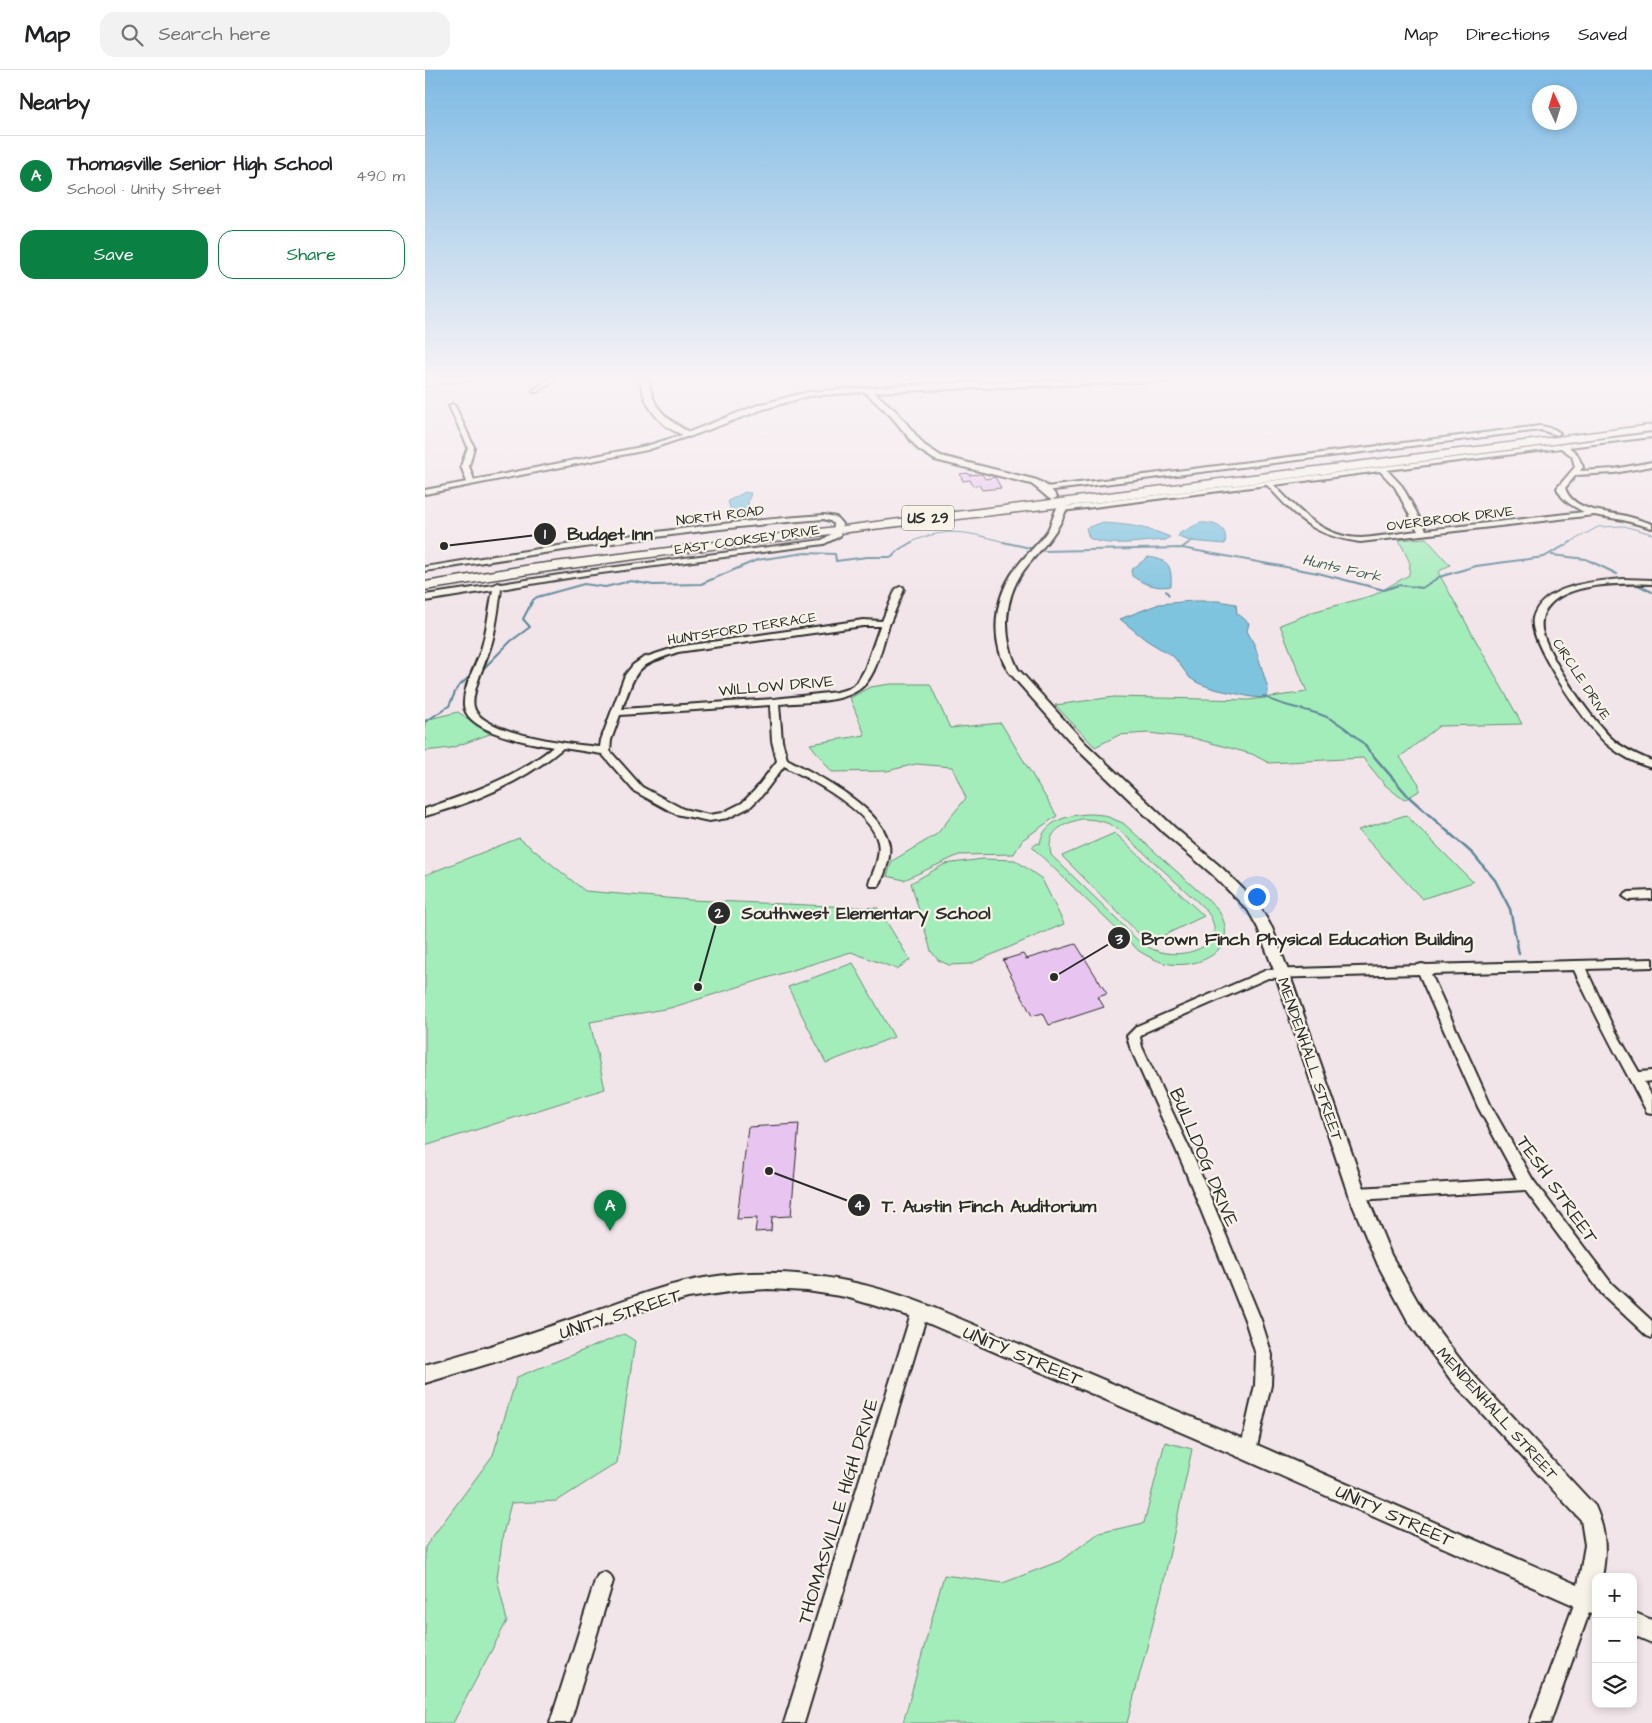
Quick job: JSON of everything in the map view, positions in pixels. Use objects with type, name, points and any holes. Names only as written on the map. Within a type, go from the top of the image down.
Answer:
[{"type":"highway","name":"US 29","points":[[1102,492],[1416,456]]},
{"type":"highway","name":"US 29","points":[[425,579],[621,550],[1423,456]]},
{"type":"highway","points":[[1056,500],[1065,500],[1102,492]]},
{"type":"highway","name":"US 29","points":[[425,586],[531,569],[838,526],[996,510],[1056,500]]},
{"type":"street","points":[[468,456],[465,466],[471,483]]},
{"type":"street","points":[[425,492],[606,456]]},
{"type":"street","points":[[935,456],[1021,478],[1056,500],[1270,484],[1382,470],[1463,456]]},
{"type":"street","points":[[1056,500],[1351,456]]},
{"type":"street","points":[[1576,456],[1579,467],[1561,488],[1562,494],[1572,503],[1594,513]]},
{"type":"street","points":[[1576,472],[1614,471],[1652,464]]},
{"type":"street","points":[[1382,470],[1398,486],[1424,534]]},
{"type":"street","name":"OVERBROOK DRIVE","points":[[1270,484],[1304,521],[1316,530],[1334,536],[1360,540],[1594,513],[1624,518],[1652,526]]},
{"type":"street","name":"MENDENHALL STREET","points":[[1056,500],[1060,520],[1053,532],[1020,570],[1011,585],[1002,625],[1003,650],[1006,659],[1013,670],[1081,746],[1162,823],[1217,871],[1253,907],[1265,928],[1282,973],[1357,1194],[1384,1259],[1415,1315],[1458,1373],[1588,1513],[1595,1526],[1597,1548],[1590,1602]]},
{"type":"street","name":"NORTH ROAD","points":[[425,570],[527,552],[769,521],[825,517],[833,519],[838,526]]},
{"type":"street","name":"EAST COOKSEY DRIVE","points":[[425,598],[498,585],[824,542],[832,539],[837,534],[838,526]]},
{"type":"street","name":"CIRCLE DRIVE","points":[[1652,582],[1614,582],[1566,591],[1549,600],[1537,616],[1536,622],[1539,635],[1547,653],[1595,726],[1614,745],[1652,765]]},
{"type":"street","points":[[498,585],[487,645],[472,687],[469,709],[472,715],[492,727],[560,746],[605,751],[638,789],[680,812],[709,818],[724,816],[746,805],[759,792],[782,760]]},
{"type":"street","name":"WILLOW DRIVE","points":[[618,712],[774,702],[838,696],[851,691],[860,685],[870,669],[885,624],[900,589]]},
{"type":"street","name":"HUNTSFORD TERRACE","points":[[605,751],[606,740],[631,675],[636,667],[658,655],[677,650],[855,625],[885,624]]},
{"type":"street","points":[[774,702],[777,742],[782,760],[828,784],[867,818],[882,838],[883,860],[875,883]]},
{"type":"street","points":[[425,813],[505,784],[535,766],[560,746]]},
{"type":"street","points":[[1629,896],[1652,895]]},
{"type":"street","points":[[1282,973],[1652,963]]},
{"type":"street","points":[[1579,965],[1606,1026],[1652,1108]]},
{"type":"street","name":"TESH STREET","points":[[1422,968],[1485,1107],[1528,1184],[1607,1289],[1652,1331]]},
{"type":"street","name":"BULLDOG DRIVE","points":[[1248,1451],[1263,1385],[1264,1355],[1253,1320],[1190,1165],[1135,1047],[1133,1036],[1141,1029],[1267,974],[1282,973]]},
{"type":"street","points":[[1634,1078],[1652,1076]]},
{"type":"street","points":[[1357,1194],[1528,1184]]},
{"type":"street","name":"UNITY STREET","points":[[425,1374],[493,1355],[641,1302],[682,1291],[768,1281],[812,1284],[871,1294],[920,1311],[1248,1451],[1590,1602]]},
{"type":"street","name":"THOMASVILLE HIGH DRIVE","points":[[794,1723],[920,1311]]},
{"type":"street","points":[[560,1723],[604,1581]]},
{"type":"street","points":[[1541,1723],[1590,1602]]},
{"type":"street","points":[[1637,1625],[1652,1632]]},
{"type":"green space","points":[[1426,538],[1450,565],[1438,572],[1522,724],[1439,726],[1400,757],[1419,784],[1419,791],[1404,800],[1385,785],[1363,758],[1269,763],[1252,754],[1193,738],[1148,733],[1119,735],[1095,747],[1055,705],[1114,697],[1249,700],[1307,692],[1280,625],[1316,611],[1374,595],[1409,575],[1410,563],[1399,540]]},
{"type":"green space","points":[[891,684],[930,684],[950,728],[1001,723],[1057,816],[1022,840],[1014,854],[959,855],[904,880],[887,876],[892,861],[937,834],[966,798],[952,767],[916,764],[887,771],[832,772],[810,744],[865,735],[850,698],[870,687]]},
{"type":"green space","points":[[458,712],[490,734],[451,748],[425,751],[425,720]]},
{"type":"green space","points":[[1075,815],[1103,815],[1123,823],[1216,907],[1224,921],[1225,934],[1222,944],[1215,953],[1192,963],[1178,965],[1164,963],[1142,953],[1032,847],[1038,843],[1040,844],[1046,829],[1059,820]],"holes":[[[1081,819],[1104,822],[1117,828],[1202,906],[1212,920],[1214,931],[1210,941],[1201,948],[1175,954],[1161,952],[1139,942],[1051,855],[1051,840],[1057,830]]]},
{"type":"green space","points":[[1406,815],[1473,882],[1422,899],[1358,830]]},
{"type":"green space","points":[[1115,833],[1204,916],[1148,943],[1062,856]]},
{"type":"green space","points":[[519,838],[585,891],[690,900],[878,908],[910,960],[897,969],[851,952],[670,1008],[590,1022],[605,1089],[425,1146],[425,875]]},
{"type":"green space","points":[[983,859],[1015,860],[1042,879],[1064,924],[970,964],[949,965],[938,960],[931,951],[911,883],[945,864]]},
{"type":"green space","points":[[853,963],[894,1037],[826,1063],[788,987]]},
{"type":"green space","points":[[624,1334],[635,1341],[617,1463],[557,1501],[511,1503],[503,1534],[497,1578],[507,1621],[453,1723],[425,1723],[425,1547],[493,1455],[517,1377]]},
{"type":"green space","points":[[1165,1442],[1192,1449],[1162,1589],[1127,1723],[903,1723],[944,1575],[1003,1583],[1060,1561],[1099,1533],[1144,1523]]},
{"type":"water","points":[[745,492],[751,493],[748,503],[753,513],[732,515],[728,501]]},
{"type":"water","points":[[1101,523],[1136,527],[1170,537],[1166,540],[1116,543],[1106,543],[1089,538],[1086,528]]},
{"type":"water","points":[[1200,523],[1210,523],[1223,530],[1226,538],[1225,544],[1190,541],[1178,537],[1180,533]]},
{"type":"water","points":[[1148,557],[1161,560],[1168,565],[1171,573],[1171,586],[1150,585],[1132,576],[1131,570]]},
{"type":"water","points":[[1218,601],[1236,604],[1237,613],[1249,623],[1247,631],[1255,646],[1268,689],[1265,698],[1214,689],[1198,683],[1190,678],[1174,657],[1146,640],[1120,619],[1159,604]]},
{"type":"building","points":[[968,473],[969,475],[982,474],[985,479],[995,477],[1001,488],[982,490],[979,485],[973,486],[970,480],[963,481],[960,474]]},
{"type":"building","points":[[1076,944],[1107,994],[1098,997],[1104,1007],[1049,1025],[1043,1013],[1032,1016],[1003,960],[1023,954],[1026,959]]},
{"type":"building","points":[[799,1124],[791,1216],[772,1217],[771,1231],[755,1232],[757,1218],[737,1219],[748,1127]]},
{"type":"waterway","name":"Hunts Fork","points":[[1569,543],[1598,527],[1624,526],[1652,534]]},
{"type":"waterway","name":"Hunts Fork","points":[[911,542],[935,534],[959,532],[1008,543]]},
{"type":"waterway","points":[[1189,543],[1193,540]]},
{"type":"waterway","name":"Hunts Fork","points":[[482,670],[511,641],[530,627],[523,619],[533,600],[537,597],[584,584],[605,587],[631,581],[653,585],[701,584],[757,560],[805,553],[835,554],[836,561],[867,557],[892,557],[900,549],[911,542]]},
{"type":"waterway","name":"Hunts Fork","points":[[1003,542],[1030,548]]},
{"type":"waterway","points":[[1183,547],[1190,542]]},
{"type":"waterway","name":"Hunts Fork","points":[[1044,551],[1182,548],[1318,573],[1384,590],[1399,585],[1422,588],[1439,577],[1476,566],[1544,557],[1571,542]]},
{"type":"waterway","points":[[1552,555],[1586,559],[1617,574]]},
{"type":"waterway","points":[[1638,585],[1652,592]]},
{"type":"waterway","points":[[1166,591],[1169,595]]},
{"type":"waterway","name":"Hunts Fork","points":[[425,722],[449,706],[457,688],[469,677]]},
{"type":"waterway","points":[[1263,696],[1284,705],[1312,712],[1333,720],[1367,747]]},
{"type":"waterway","points":[[1365,746],[1409,797],[1473,854],[1495,880],[1510,909],[1519,954]]},
{"type":"place","name":"Budget Inn","points":[[444,546]]},
{"type":"place","name":"Brown Finch Physical Education Building","points":[[1054,977]]},
{"type":"place","name":"Southwest Elementary School","points":[[698,987]]},
{"type":"place","name":"T. Austin Finch Auditorium","points":[[769,1171]]},
{"type":"place","name":"Thomasville Senior High School","points":[[610,1231]]}]
